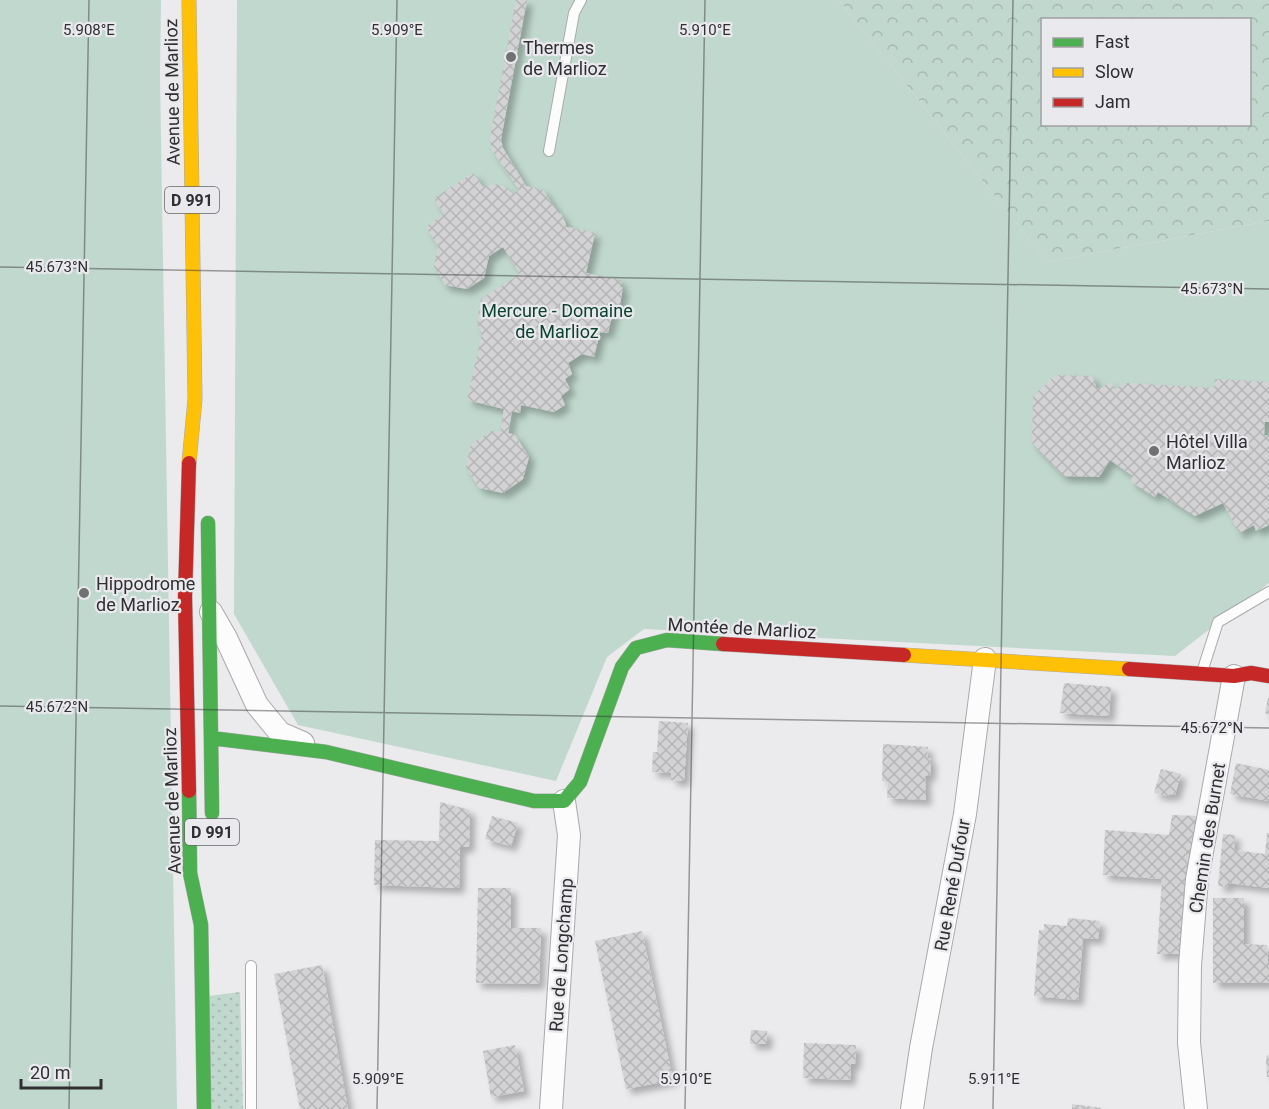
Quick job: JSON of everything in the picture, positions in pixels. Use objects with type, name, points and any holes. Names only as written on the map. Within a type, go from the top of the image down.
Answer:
[{"type":"main road","name":"Avenue de Marlioz","points":[[189,0],[195,399],[187,481],[185,597],[190,873],[201,925]]},
{"type":"main road","name":"Avenue de Marlioz","points":[[195,399],[204,458]]},
{"type":"main road","name":"D 991","points":[[208,504],[203,609],[211,738],[212,832]]},
{"type":"main road","name":"Montée de Marlioz","points":[[564,801],[580,782],[622,668],[636,648],[667,640],[1234,676],[1251,673],[1269,676]]},
{"type":"main road","points":[[211,738],[326,752],[534,801],[564,801]]},
{"type":"main road","points":[[204,1109],[201,925],[210,891]]},
{"type":"street","points":[[203,609],[226,638],[257,705],[280,734],[326,752]]},
{"type":"street","name":"Rue René Dufour","points":[[912,1109],[921,1048],[965,814],[985,659]]},
{"type":"street","name":"Chemin des Burnet","points":[[1196,1109],[1189,1043],[1190,965],[1197,879],[1234,676]]},
{"type":"street","name":"Rue de Longchamp","points":[[551,1109],[569,835],[564,801]]},
{"type":"lane","points":[[549,151],[574,13],[581,0]]},
{"type":"lane","points":[[1202,673],[1218,622],[1269,592]]},
{"type":"lane","points":[[185,597],[203,609]]},
{"type":"lane","points":[[199,680],[200,715],[211,738]]},
{"type":"lane","points":[[251,966],[251,1109]]},
{"type":"green space","name":"Hippodrome de Marlioz","points":[[0,0],[161,0],[160,77],[177,1109],[0,1109]]},
{"type":"green space","name":"Mercure - Domaine de Marlioz","points":[[237,0],[839,0],[1047,262],[1269,221],[1269,583],[1175,656],[644,629],[607,657],[556,781],[298,725],[234,614]]},
{"type":"green space","points":[[839,0],[1269,0],[1269,221],[1047,262]]},
{"type":"green space","points":[[240,992],[243,1109],[206,1109],[201,997]]},
{"type":"building","points":[[516,0],[527,0],[501,139],[503,148],[526,186],[543,190],[559,214],[561,213],[567,227],[595,233],[586,273],[621,280],[620,287],[623,287],[620,305],[615,304],[608,333],[600,332],[594,357],[582,354],[568,363],[572,374],[565,379],[570,389],[561,396],[565,405],[554,412],[521,405],[520,413],[512,411],[508,433],[515,435],[529,457],[523,479],[503,493],[479,488],[466,467],[471,444],[492,431],[500,432],[504,409],[467,400],[482,333],[477,324],[481,299],[520,274],[503,247],[489,256],[484,278],[467,289],[445,285],[434,267],[438,246],[426,227],[444,214],[435,201],[436,197],[473,173],[483,187],[496,184],[503,186],[513,194],[519,190],[492,150],[490,138]]},
{"type":"building","name":"Hôtel Villa Marlioz","points":[[1056,375],[1092,376],[1097,389],[1111,382],[1114,389],[1127,383],[1214,388],[1215,379],[1269,382],[1269,422],[1265,422],[1264,435],[1269,436],[1269,525],[1256,531],[1254,525],[1239,533],[1223,503],[1195,516],[1158,492],[1155,497],[1130,481],[1133,476],[1110,460],[1099,477],[1063,476],[1032,443],[1033,396]]},
{"type":"building","points":[[1064,683],[1111,687],[1109,716],[1060,713]]},
{"type":"building","points":[[1269,698],[1269,715],[1265,713]]},
{"type":"building","points":[[659,721],[688,723],[684,781],[671,780],[671,773],[652,772],[653,752],[657,752]]},
{"type":"building","points":[[883,744],[928,747],[927,758],[931,758],[930,776],[925,776],[926,800],[887,798],[888,781],[882,781]]},
{"type":"building","points":[[1236,763],[1269,770],[1269,801],[1230,794]]},
{"type":"building","points":[[1161,769],[1181,774],[1175,795],[1154,793]]},
{"type":"building","points":[[440,802],[470,810],[469,847],[460,847],[459,888],[374,885],[375,840],[439,841]]},
{"type":"building","points":[[1172,815],[1198,816],[1182,954],[1157,954],[1162,879],[1103,875],[1105,830],[1169,835]]},
{"type":"building","points":[[492,816],[518,823],[511,846],[485,839]]},
{"type":"building","points":[[1267,833],[1269,833],[1269,888],[1228,883],[1228,887],[1218,886],[1223,834],[1235,835],[1234,850],[1265,854]]},
{"type":"building","points":[[478,888],[511,888],[511,928],[541,928],[539,984],[476,983]]},
{"type":"building","points":[[1213,898],[1244,898],[1244,944],[1267,945],[1269,983],[1213,983]]},
{"type":"building","points":[[1068,918],[1100,921],[1098,939],[1083,938],[1078,1000],[1034,996],[1039,930],[1044,930],[1044,924],[1067,926]]},
{"type":"building","points":[[642,931],[673,1080],[626,1089],[595,941]]},
{"type":"building","points":[[322,965],[348,1109],[300,1109],[274,974]]},
{"type":"building","points":[[751,1030],[767,1031],[767,1044],[750,1044]]},
{"type":"building","points":[[804,1043],[856,1045],[855,1064],[851,1064],[850,1080],[803,1078]]},
{"type":"building","points":[[515,1045],[524,1091],[491,1097],[483,1051]]},
{"type":"building","points":[[1269,1055],[1269,1077],[1267,1077],[1266,1056]]},
{"type":"building","points":[[1072,1104],[1101,1108],[1101,1109],[1072,1109]]},
{"type":"traffic: fast","points":[[208,523],[212,813]]},
{"type":"traffic: fast","points":[[211,738],[326,752],[534,801],[564,801],[580,782],[622,667],[636,648],[667,640],[723,644]]},
{"type":"traffic: fast","points":[[189,791],[190,873],[201,925],[204,1109]]},
{"type":"traffic: slow","points":[[189,0],[195,399],[189,463]]},
{"type":"traffic: slow","points":[[904,655],[1129,669]]},
{"type":"traffic: jam","points":[[189,463],[185,597],[189,791]]},
{"type":"traffic: jam","points":[[723,644],[904,655]]},
{"type":"traffic: jam","points":[[1129,669],[1234,676],[1251,673],[1269,676]]},
{"type":"place","name":"Thermes de Marlioz","points":[[511,57]]},
{"type":"place","name":"Hôtel Villa Marlioz","points":[[1154,451]]},
{"type":"place","name":"Hippodrome de Marlioz","points":[[84,593]]}]
